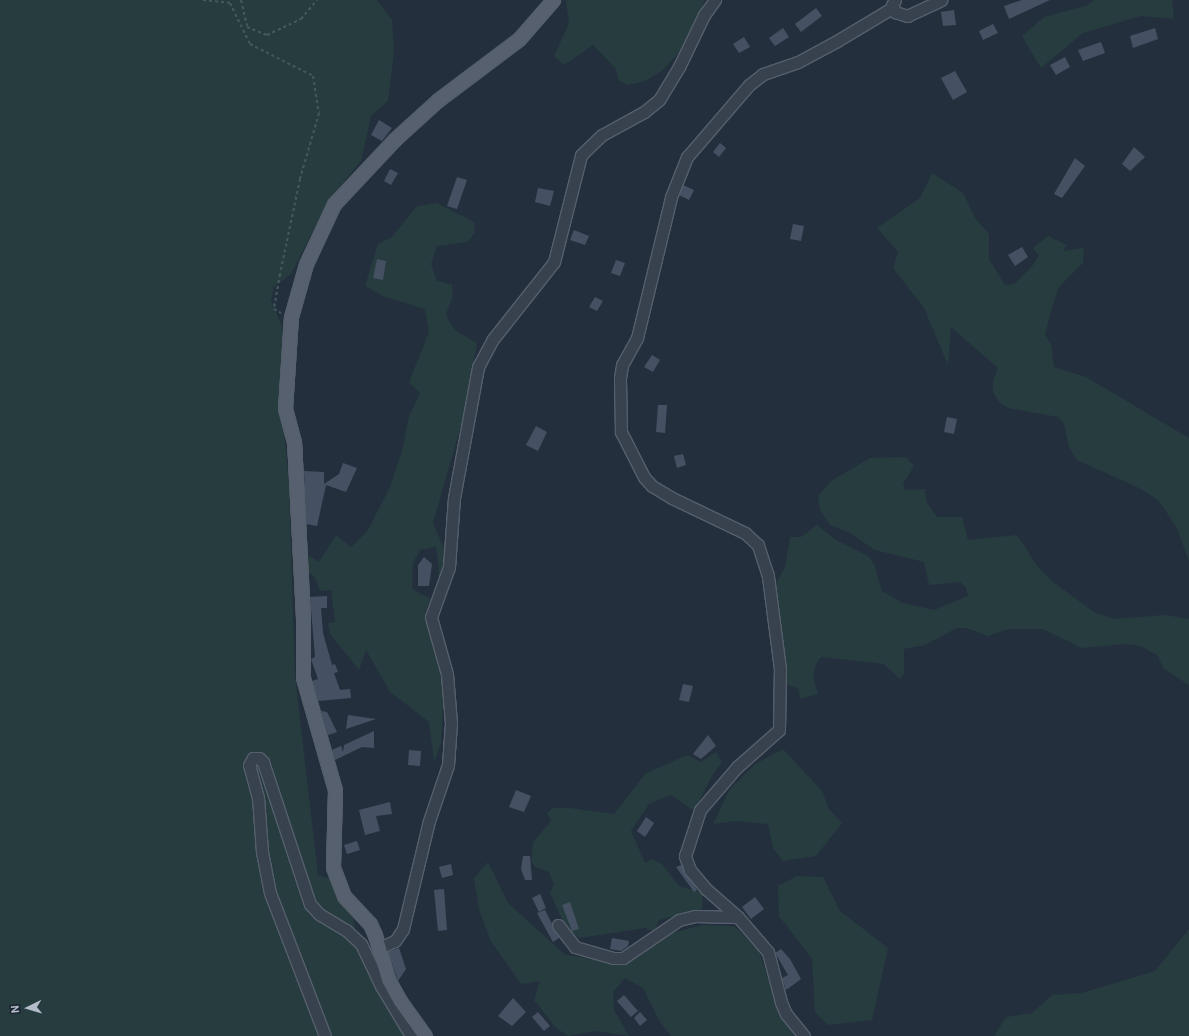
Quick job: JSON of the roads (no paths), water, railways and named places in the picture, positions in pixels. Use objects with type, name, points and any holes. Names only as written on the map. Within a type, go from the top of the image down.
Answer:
[{"type":"main road","points":[[425,1036],[391,985],[370,924],[344,896],[336,878],[333,852],[335,790],[303,678],[303,618],[294,442],[285,409],[291,318],[306,264],[334,204],[411,125],[519,39],[553,0]]},
{"type":"street","points":[[379,948],[395,941],[403,929],[429,821],[448,765],[451,723],[447,674],[431,617],[443,591],[449,567],[454,498],[478,367],[493,339],[554,262],[581,155],[602,135],[644,112],[659,100],[679,67],[704,15],[715,0]]},
{"type":"street","points":[[804,1036],[786,1014],[781,1002],[768,952],[738,918],[706,889],[690,870],[685,856],[700,810],[737,767],[779,730],[780,669],[770,583],[758,545],[744,533],[672,498],[652,486],[644,477],[621,432],[620,378],[622,366],[639,332],[671,197],[687,157],[749,84],[763,74],[818,52],[893,4],[896,13],[907,16],[942,0]]},
{"type":"street","points":[[325,1036],[270,893],[262,852],[258,798],[249,765],[253,758],[259,758],[263,762],[310,904],[319,914],[346,930],[361,944],[388,1000],[411,1036]]},
{"type":"street","points":[[558,925],[575,947],[613,958],[623,958],[678,920],[702,915],[738,918]]}]
